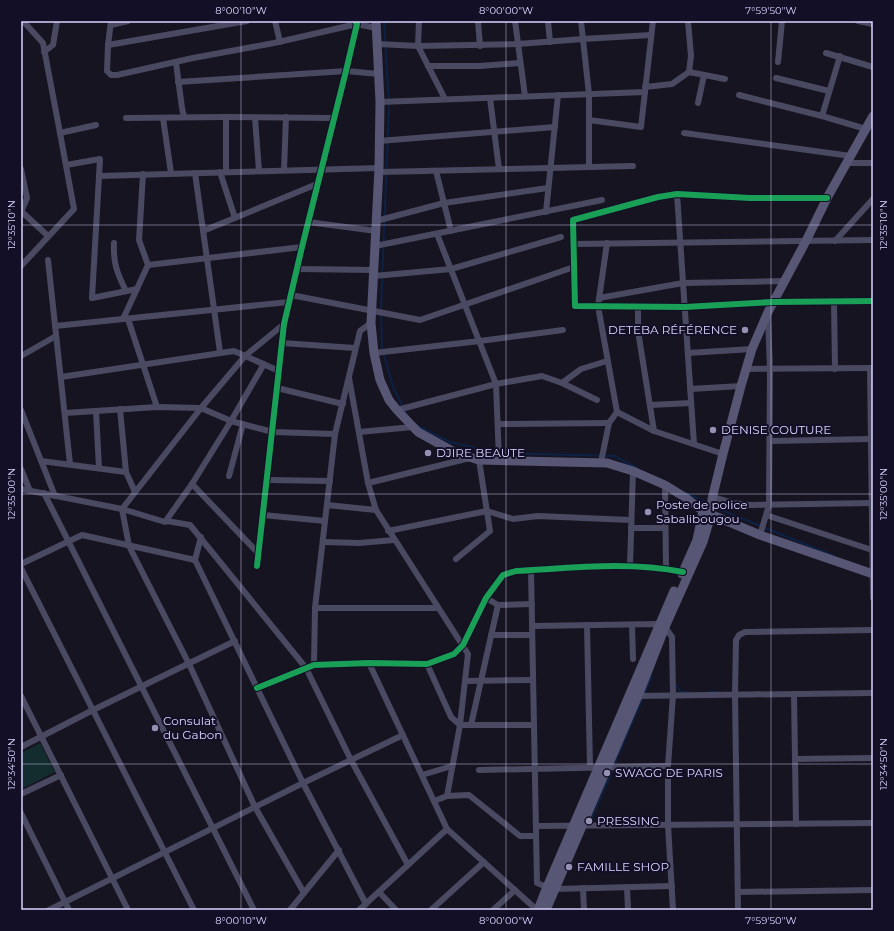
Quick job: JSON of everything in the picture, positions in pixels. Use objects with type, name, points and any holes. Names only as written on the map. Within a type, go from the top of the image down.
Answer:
[{"type":"main road","points":[[376,24],[380,102],[379,170],[371,323],[374,353],[380,380],[389,400],[397,410],[418,432],[456,454],[475,459],[601,462],[633,471],[665,485],[707,513],[760,536],[873,574]]},
{"type":"main road","points":[[538,910],[551,888],[578,826],[599,767],[633,696],[697,540],[712,498],[752,349],[768,312],[827,198],[873,116]]},
{"type":"main road","points":[[662,626],[703,542],[707,513]]},
{"type":"main road","points":[[546,910],[551,888]]},
{"type":"street","points":[[21,266],[74,209],[43,43],[24,21]]},
{"type":"street","points":[[44,52],[53,45],[57,21]]},
{"type":"street","points":[[128,21],[111,23],[107,71],[111,75],[280,42],[356,22],[376,24]]},
{"type":"street","points":[[108,45],[247,21]]},
{"type":"street","points":[[275,21],[280,42]]},
{"type":"street","points":[[419,21],[418,46],[445,99]]},
{"type":"street","points":[[478,21],[480,46]]},
{"type":"street","points":[[515,21],[525,96]]},
{"type":"street","points":[[548,21],[550,42]]},
{"type":"street","points":[[581,21],[589,94],[589,167]]},
{"type":"street","points":[[589,120],[641,127],[653,21]]},
{"type":"street","points":[[688,21],[691,56],[689,72]]},
{"type":"street","points":[[778,62],[782,21]]},
{"type":"street","points":[[858,21],[873,24]]},
{"type":"street","points":[[257,566],[268,480],[284,324],[320,169],[346,71],[356,22]]},
{"type":"street","points":[[378,44],[418,46],[480,46],[651,35]]},
{"type":"street","points":[[826,53],[873,67]]},
{"type":"street","points":[[822,116],[840,56]]},
{"type":"street","points":[[176,63],[184,117]]},
{"type":"street","points":[[428,66],[479,66],[520,63]]},
{"type":"street","points":[[178,82],[346,71],[379,74]]},
{"type":"street","points":[[380,102],[589,94],[645,89],[672,84],[689,72],[725,79]]},
{"type":"street","points":[[698,103],[704,75]]},
{"type":"street","points":[[776,78],[829,91]]},
{"type":"street","points":[[546,212],[558,95]]},
{"type":"street","points":[[739,95],[866,129]]},
{"type":"street","points":[[490,98],[499,170]]},
{"type":"street","points":[[226,117],[223,172],[235,218]]},
{"type":"street","points":[[284,170],[286,117]]},
{"type":"street","points":[[126,118],[334,118]]},
{"type":"street","points":[[164,118],[171,174]]},
{"type":"street","points":[[255,118],[259,171]]},
{"type":"street","points":[[60,133],[96,125]]},
{"type":"street","points":[[379,141],[555,127]]},
{"type":"street","points":[[684,133],[873,163]]},
{"type":"street","points":[[66,165],[100,159],[92,298],[137,288]]},
{"type":"street","points":[[99,176],[320,169],[436,171],[633,166]]},
{"type":"street","points":[[21,169],[27,198],[21,212],[48,236]]},
{"type":"street","points":[[436,171],[451,231]]},
{"type":"street","points":[[195,173],[220,352]]},
{"type":"street","points":[[142,174],[139,240],[148,265],[125,319],[143,364],[157,407]]},
{"type":"street","points":[[203,231],[317,184]]},
{"type":"street","points":[[376,221],[444,203],[548,188]]},
{"type":"street","points":[[677,194],[694,444]]},
{"type":"street","points":[[827,198],[750,198],[677,194],[658,197],[574,220],[575,306],[685,307],[773,302],[873,301]]},
{"type":"street","points":[[835,241],[873,199]]},
{"type":"street","points":[[375,246],[602,200]]},
{"type":"street","points":[[308,222],[376,232]]},
{"type":"street","points":[[437,234],[496,384],[499,460]]},
{"type":"street","points":[[297,269],[374,273],[451,269],[561,237]]},
{"type":"street","points":[[574,244],[873,240]]},
{"type":"street","points":[[114,243],[113,258],[118,276],[126,291]]},
{"type":"street","points":[[601,462],[609,423],[616,412],[598,306],[606,243]]},
{"type":"street","points":[[148,265],[302,247]]},
{"type":"street","points":[[48,260],[70,464]]},
{"type":"street","points":[[291,295],[420,320],[574,267]]},
{"type":"street","points":[[599,298],[683,284],[784,281]]},
{"type":"street","points":[[55,326],[289,302]]},
{"type":"street","points":[[834,302],[835,369]]},
{"type":"street","points":[[638,307],[638,331],[654,431]]},
{"type":"street","points":[[760,536],[769,505],[770,369],[768,312]]},
{"type":"street","points":[[314,665],[315,608],[335,434],[360,331],[371,323]]},
{"type":"street","points":[[284,324],[245,356],[201,408],[122,509],[129,546],[189,664],[255,807],[304,893]]},
{"type":"street","points":[[374,353],[563,330]]},
{"type":"street","points":[[21,356],[56,336]]},
{"type":"street","points":[[282,343],[355,348]]},
{"type":"street","points":[[688,353],[752,349]]},
{"type":"street","points":[[61,377],[234,351],[279,371]]},
{"type":"street","points":[[562,383],[581,370],[607,361]]},
{"type":"street","points":[[166,521],[192,484],[264,364]]},
{"type":"street","points":[[746,370],[872,368],[871,439],[873,598]]},
{"type":"street","points":[[397,410],[496,384],[542,376],[562,383],[597,400]]},
{"type":"street","points":[[349,378],[368,483],[376,510],[468,654],[460,725],[447,796]]},
{"type":"street","points":[[690,389],[741,386]]},
{"type":"street","points":[[277,388],[343,404]]},
{"type":"street","points":[[650,405],[691,403]]},
{"type":"street","points":[[65,413],[157,407],[201,408],[231,421],[273,432],[335,434]]},
{"type":"street","points":[[120,409],[126,472],[135,492]]},
{"type":"street","points":[[21,410],[56,496]]},
{"type":"street","points":[[96,411],[99,468]]},
{"type":"street","points":[[616,412],[654,431],[723,454]]},
{"type":"street","points":[[498,424],[609,423]]},
{"type":"street","points":[[229,476],[243,424]]},
{"type":"street","points":[[359,432],[413,427]]},
{"type":"street","points":[[770,441],[871,439]]},
{"type":"street","points":[[368,483],[475,459],[490,531],[456,559]]},
{"type":"street","points":[[41,461],[126,472]]},
{"type":"street","points":[[21,469],[30,491]]},
{"type":"street","points":[[630,566],[630,520],[633,471]]},
{"type":"street","points":[[268,480],[330,481]]},
{"type":"street","points":[[192,484],[259,554]]},
{"type":"street","points":[[665,485],[666,568]]},
{"type":"street","points":[[21,489],[122,509],[165,522],[190,525],[306,668],[351,760],[408,865]]},
{"type":"street","points":[[44,494],[254,910]]},
{"type":"street","points":[[712,498],[749,505],[872,503]]},
{"type":"street","points":[[327,505],[376,510]]},
{"type":"street","points":[[388,530],[487,511],[513,519],[538,516],[630,520]]},
{"type":"street","points":[[263,515],[325,521]]},
{"type":"street","points":[[766,516],[872,550]]},
{"type":"street","points":[[631,528],[665,528]]},
{"type":"street","points":[[21,564],[82,535],[195,560]]},
{"type":"street","points":[[201,537],[195,560],[303,783],[366,904]]},
{"type":"street","points":[[323,542],[359,543],[394,540]]},
{"type":"street","points":[[257,688],[314,665],[369,663],[427,664],[454,654],[463,645],[486,598],[503,575],[516,571],[630,566],[666,568],[683,572]]},
{"type":"street","points":[[21,568],[194,910]]},
{"type":"street","points":[[531,570],[537,883],[551,888],[627,888],[672,886]]},
{"type":"street","points":[[486,598],[498,604],[532,604]]},
{"type":"street","points":[[471,725],[498,604]]},
{"type":"street","points":[[315,608],[438,608]]},
{"type":"street","points":[[587,625],[599,767]]},
{"type":"street","points":[[632,625],[633,659]]},
{"type":"street","points":[[532,626],[662,626],[672,637],[673,696],[668,766],[668,825],[673,910]]},
{"type":"street","points":[[738,910],[735,694],[736,640],[739,635],[745,632],[873,630]]},
{"type":"street","points":[[491,635],[532,635]]},
{"type":"street","points":[[21,747],[141,686],[235,641]]},
{"type":"street","points":[[369,663],[447,830],[538,910]]},
{"type":"street","points":[[427,664],[451,717],[460,725],[534,725]]},
{"type":"street","points":[[465,681],[533,680]]},
{"type":"street","points":[[633,696],[873,693]]},
{"type":"street","points":[[794,694],[796,824]]},
{"type":"street","points":[[21,696],[128,910]]},
{"type":"street","points":[[49,910],[303,783],[403,735]]},
{"type":"street","points":[[795,759],[873,758]]},
{"type":"street","points":[[422,775],[452,766]]},
{"type":"street","points":[[479,770],[668,766]]},
{"type":"street","points":[[21,794],[60,775]]},
{"type":"street","points":[[434,801],[447,796],[469,794],[520,836],[536,836]]},
{"type":"street","points":[[21,813],[69,910]]},
{"type":"street","points":[[537,826],[873,823]]},
{"type":"street","points":[[359,910],[447,830]]},
{"type":"street","points":[[290,910],[338,850]]},
{"type":"street","points":[[431,910],[484,862]]},
{"type":"street","points":[[582,888],[584,910]]},
{"type":"street","points":[[627,888],[628,910]]},
{"type":"street","points":[[493,910],[515,890]]},
{"type":"street","points":[[738,892],[873,890]]},
{"type":"street","points":[[379,892],[396,910]]},
{"type":"green space","points":[[40,743],[55,772],[21,789],[21,753]]},
{"type":"waterway","points":[[384,21],[389,106],[381,309],[382,348],[393,387],[407,415]]},
{"type":"waterway","points":[[418,426],[450,442],[497,453],[614,456],[637,468]]},
{"type":"waterway","points":[[686,493],[709,504]]},
{"type":"waterway","points":[[714,507],[834,556]]},
{"type":"waterway","points":[[614,765],[652,676]]},
{"type":"waterway","points":[[676,685],[681,692],[689,692]]},
{"type":"waterway","points":[[708,692],[719,692]]},
{"type":"waterway","points":[[591,819],[613,769]]},
{"type":"cycle path","points":[[257,566],[284,324],[346,71],[357,24],[355,21]]},
{"type":"cycle path","points":[[827,198],[750,198],[677,194],[658,197],[573,220],[575,306],[685,307],[773,302],[873,301]]},
{"type":"cycle path","points":[[257,688],[314,665],[369,663],[427,664],[454,654],[463,645],[486,598],[503,575],[516,571],[620,566],[683,572]]},
{"type":"place","name":"DETEBA RÉFÉRENCE","points":[[745,330]]},
{"type":"place","name":"DENISE COUTURE","points":[[713,430]]},
{"type":"place","name":"DJIRE BEAUTE","points":[[428,453]]},
{"type":"place","name":"Poste de police Sabalibougou","points":[[648,512]]},
{"type":"place","name":"Consulat du Gabon","points":[[155,728]]},
{"type":"place","name":"SWAGG DE PARIS","points":[[607,773]]},
{"type":"place","name":"PRESSING","points":[[589,821]]},
{"type":"place","name":"FAMILLE SHOP","points":[[569,867]]}]
